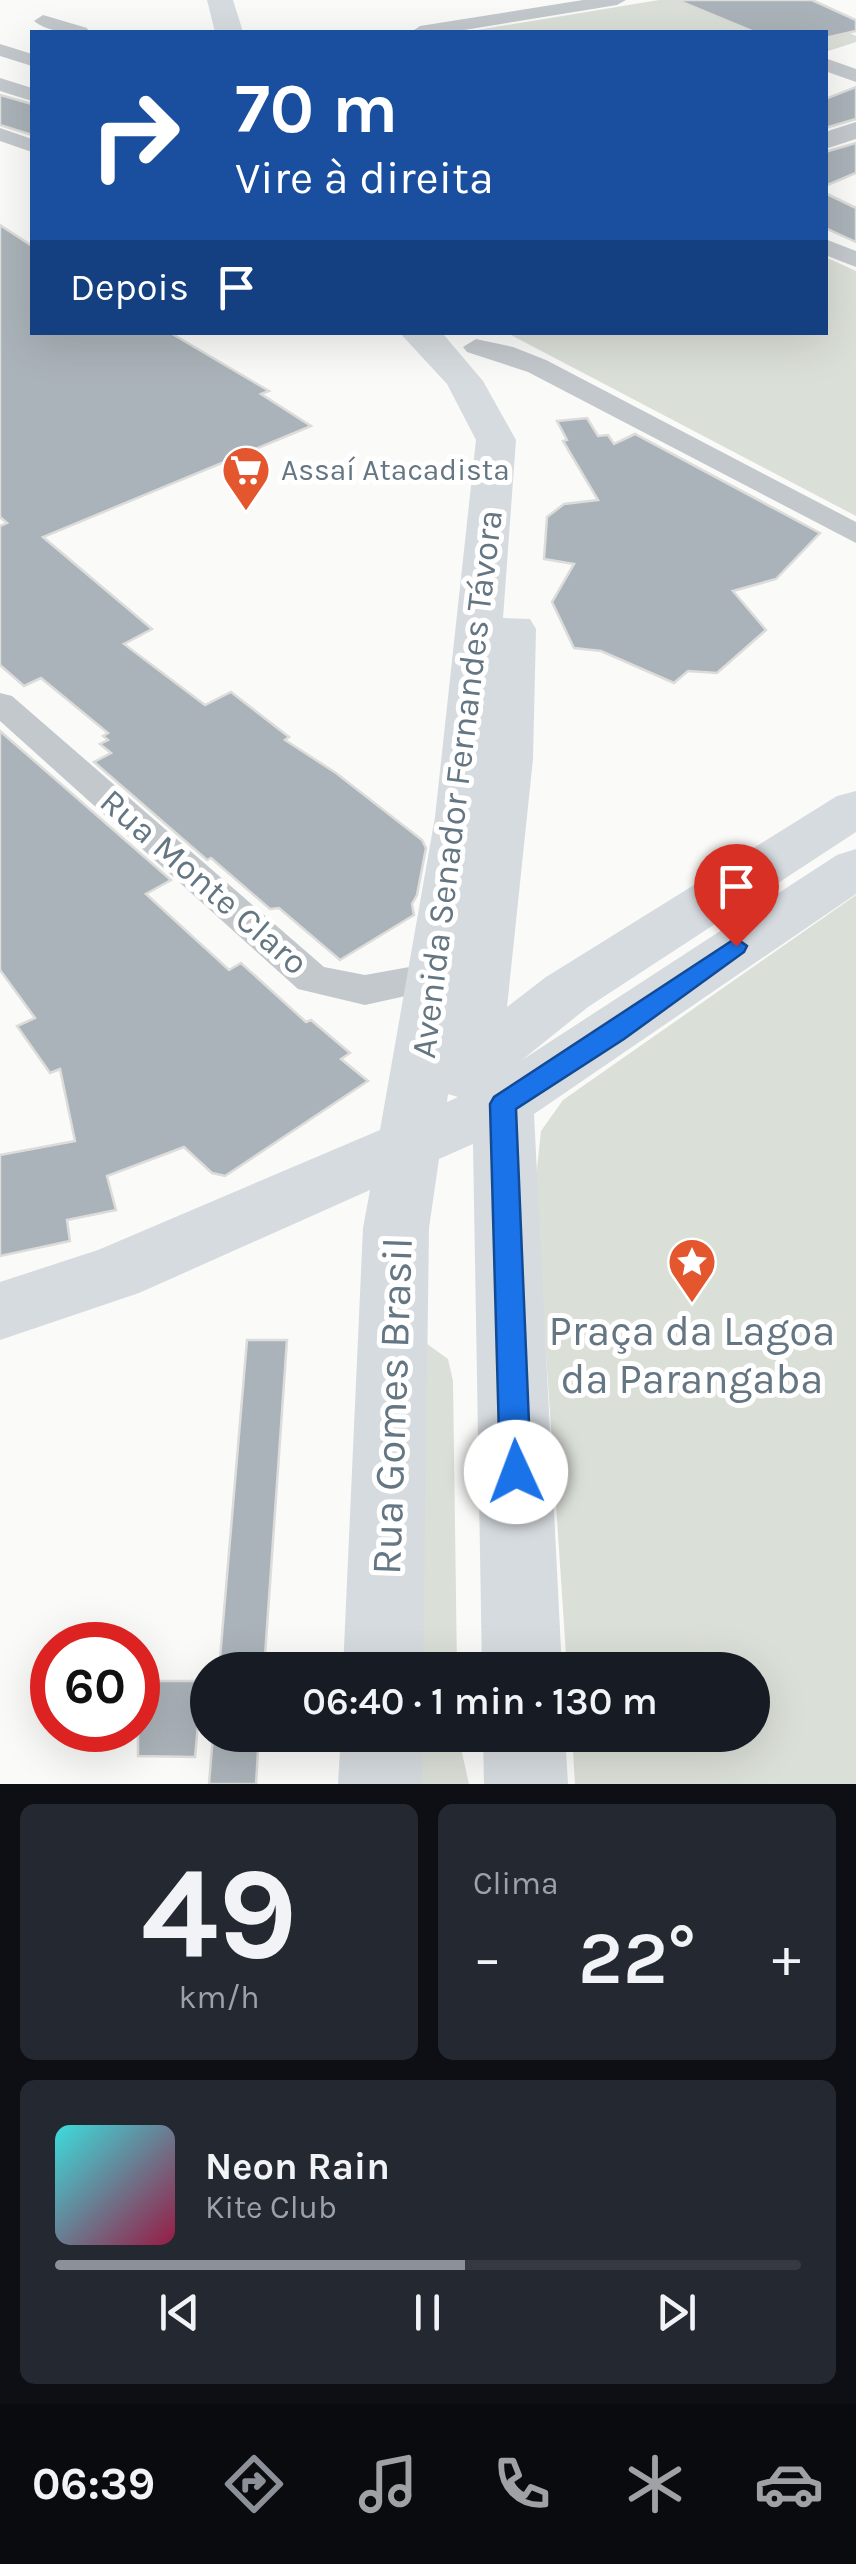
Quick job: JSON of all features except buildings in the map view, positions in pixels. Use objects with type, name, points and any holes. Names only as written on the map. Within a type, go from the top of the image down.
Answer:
[{"type":"main road","points":[[220,0],[229,30]]},
{"type":"main road","points":[[240,0],[250,30]]},
{"type":"main road","name":"Avenida Senador Fernandes Távora","points":[[411,1144],[460,817],[496,440],[474,391],[445,353],[422,335]]},
{"type":"main road","name":"Avenida Senador Fernandes Távora","points":[[473,337],[503,389],[521,434],[523,479],[508,759],[476,1006],[496,1078]]},
{"type":"main road","points":[[521,1652],[496,1078],[568,992],[856,808]]},
{"type":"main road","points":[[0,1311],[116,1273],[411,1144],[496,1078],[856,868]]},
{"type":"main road","name":"Rua Gomes Brasil","points":[[384,1652],[396,1228],[411,1144]]},
{"type":"main road","points":[[380,1784],[381,1752]]},
{"type":"main road","points":[[525,1752],[526,1784]]},
{"type":"street","points":[[432,30],[616,0]]},
{"type":"street","points":[[43,21],[73,30]]},
{"type":"street","points":[[0,38],[30,55]]},
{"type":"street","points":[[0,50],[30,56]]},
{"type":"street","points":[[828,65],[856,76]]},
{"type":"street","points":[[0,84],[30,94]]},
{"type":"street","points":[[0,101],[30,95]]},
{"type":"street","points":[[828,140],[856,130]]},
{"type":"street","points":[[0,134],[30,145]]},
{"type":"street","points":[[828,247],[856,260]]},
{"type":"street","points":[[473,337],[856,534]]},
{"type":"street","name":"Rua Monte Claro","points":[[0,703],[312,978],[366,990],[437,976]]},
{"type":"shaded area","points":[[659,0],[778,0],[856,36],[856,42],[828,51],[828,30],[477,30]]},
{"type":"shaded area","points":[[828,258],[856,271],[856,516],[511,335],[828,335]]},
{"type":"shaded area","name":"Praça da Lagoa da Parangaba","points":[[856,895],[856,1784],[575,1784],[573,1752],[770,1752],[770,1652],[566,1652],[535,1187],[541,1131],[563,1100]]},
{"type":"shaded area","points":[[416,1336],[448,1359],[453,1381],[457,1652],[413,1652]]},
{"type":"shaded area","points":[[413,1752],[462,1752],[469,1784],[412,1784]]},
{"type":"place","name":"Assaí Atacadista","points":[[246,512]]},
{"type":"place","name":"Praça da Lagoa da Parangaba","points":[[692,1304]]},
{"type":"route","points":[[516,1472],[503,1104],[616,1032],[736,946]]}]
